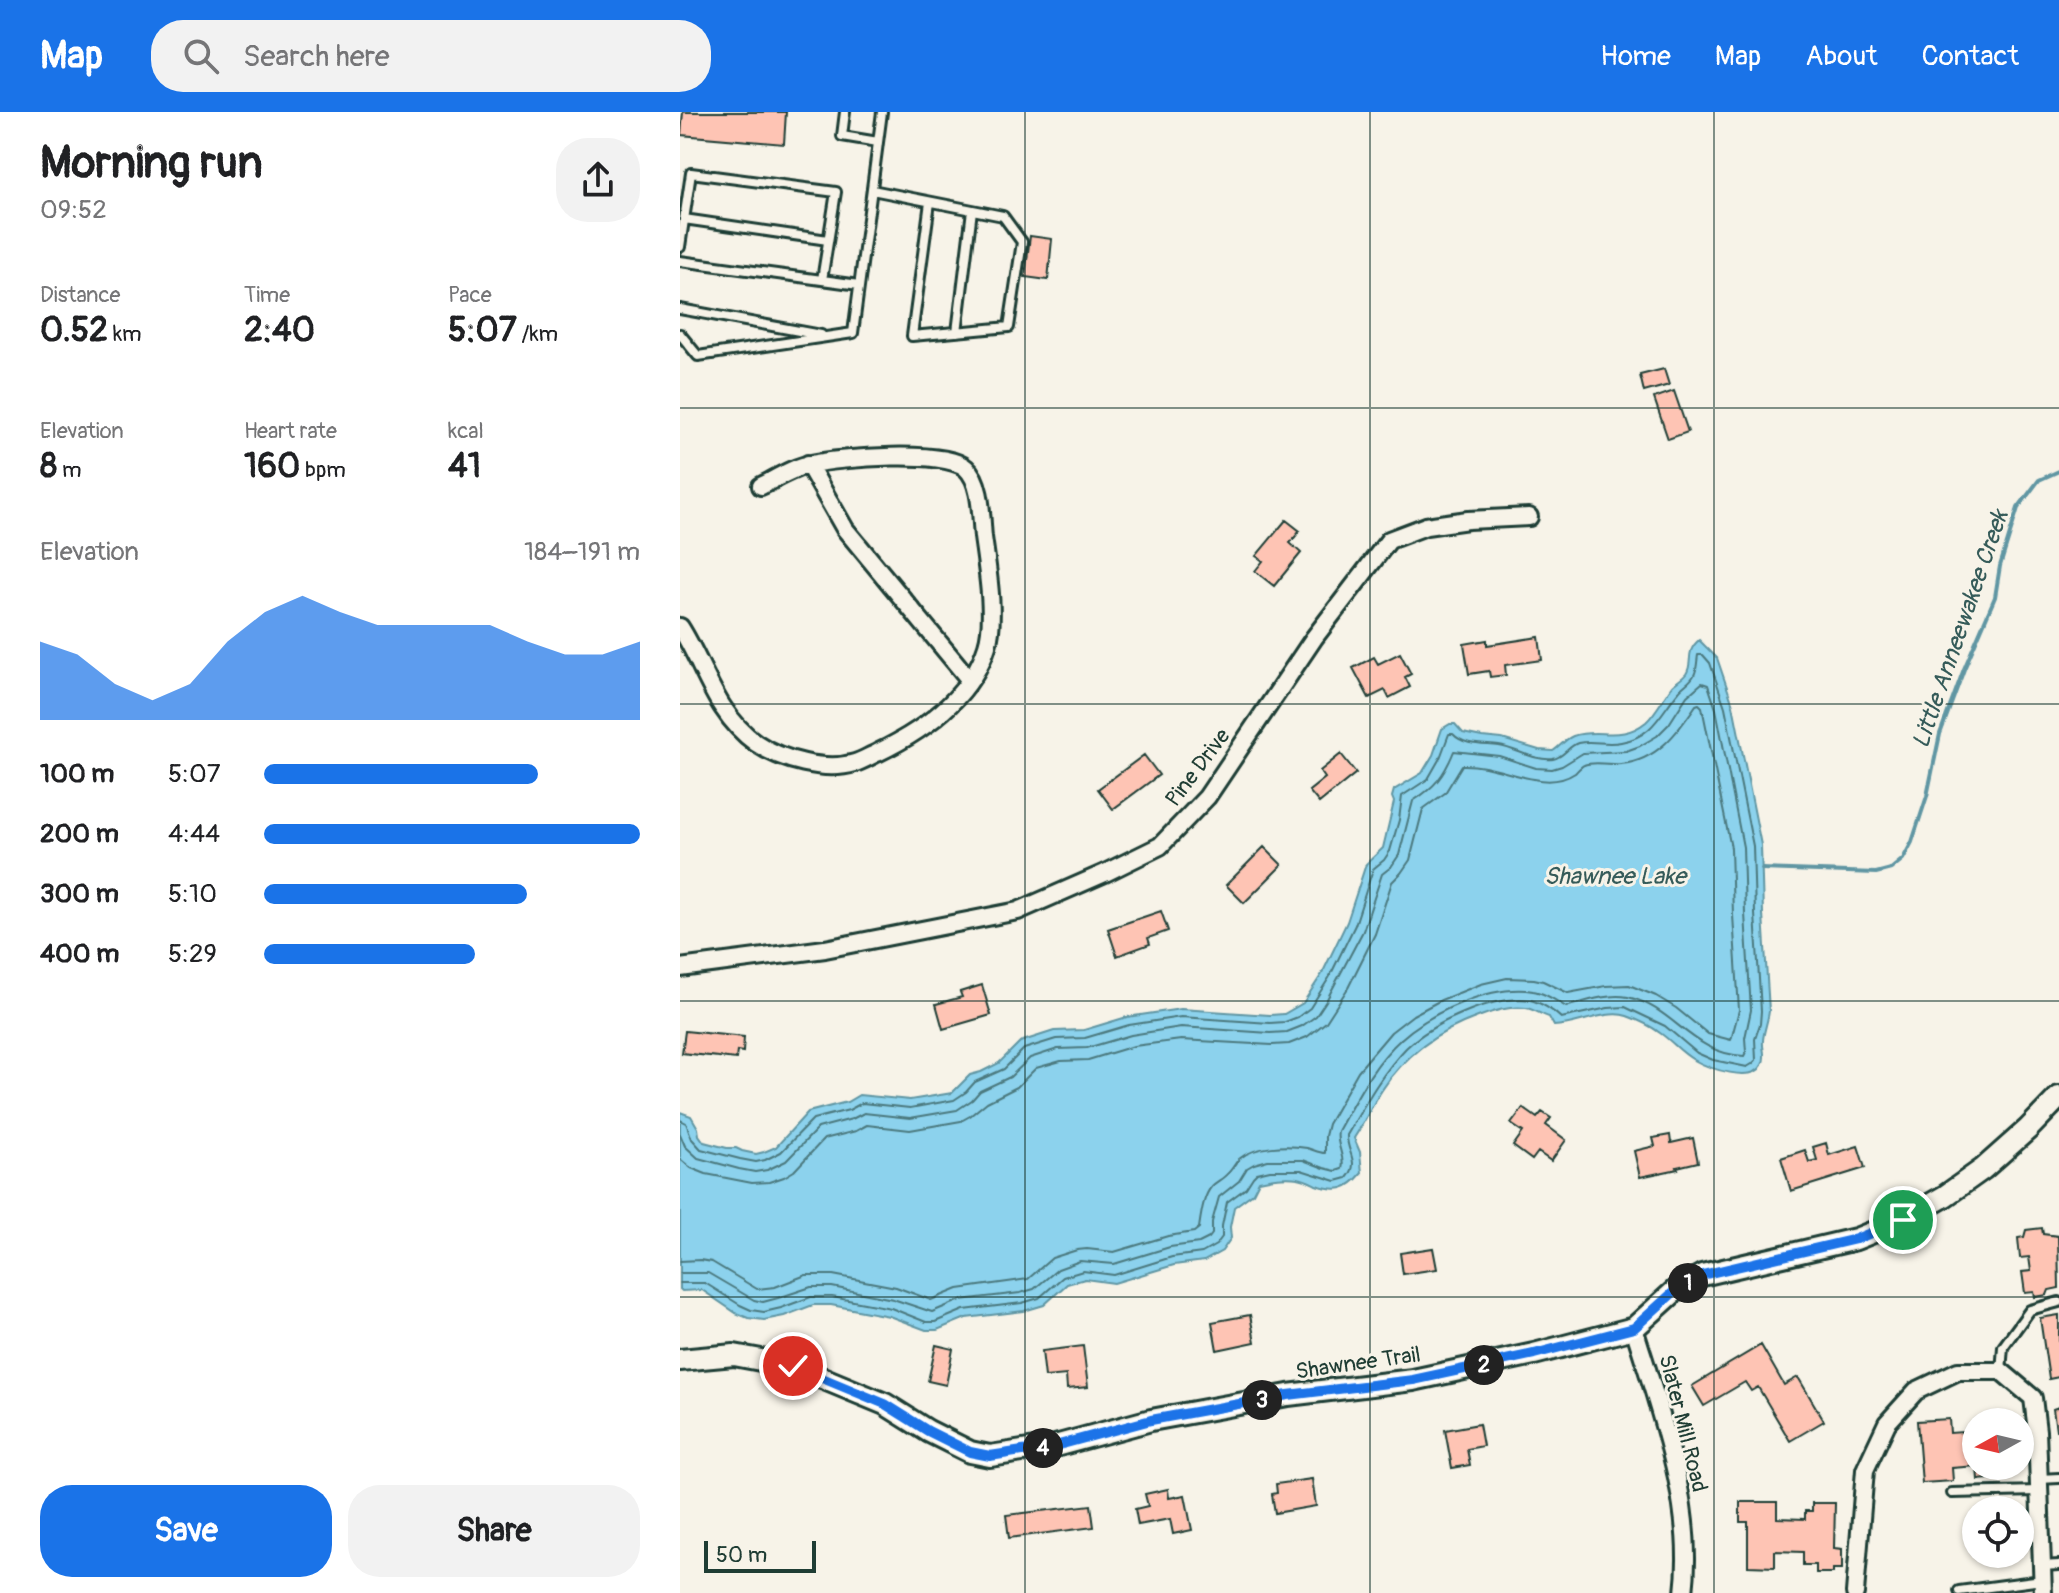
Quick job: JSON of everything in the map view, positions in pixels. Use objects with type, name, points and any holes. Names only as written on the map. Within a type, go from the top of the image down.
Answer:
[{"type":"street","points":[[680,627],[713,691],[737,726],[757,743],[785,759],[827,766],[854,764],[904,740],[936,719],[979,667],[988,644],[988,581],[978,487],[966,467],[940,458],[861,457],[808,464],[761,486]]},
{"type":"street","points":[[808,464],[845,529],[969,679]]},
{"type":"street","name":"Pine Drive","points":[[680,968],[825,949],[1018,911],[1160,846],[1207,797],[1314,638],[1389,540],[1426,526],[1529,517]]},
{"type":"street","points":[[1634,1328],[1677,1289],[1702,1275],[1856,1239],[1903,1220],[1983,1169],[2059,1097]]},
{"type":"street","name":"Shawnee Trail","points":[[680,1360],[734,1355],[793,1366],[885,1404],[970,1452],[990,1456],[1055,1446],[1151,1420],[1288,1395],[1413,1380],[1534,1354],[1634,1328]]},
{"type":"street","name":"Slater Mill Road","points":[[1634,1328],[1668,1439],[1683,1514],[1684,1593]]},
{"type":"street","points":[[1855,1593],[1865,1470],[1887,1423],[1916,1391],[1958,1371],[2001,1371],[2033,1398],[2047,1576]]},
{"type":"lane","points":[[845,112],[842,136],[878,142]]},
{"type":"lane","points":[[680,334],[698,356],[853,333],[882,112]]},
{"type":"lane","points":[[680,247],[691,173],[836,192],[822,280]]},
{"type":"lane","points":[[872,190],[1003,216],[1022,242],[1009,327],[912,336],[930,202]]},
{"type":"lane","points":[[957,332],[972,210]]},
{"type":"lane","points":[[684,219],[828,240]]},
{"type":"lane","points":[[680,261],[859,285]]},
{"type":"lane","points":[[680,309],[829,336]]},
{"type":"lane","points":[[2001,1371],[2003,1347],[2030,1310],[2059,1302]]},
{"type":"lane","points":[[1952,1493],[2039,1485],[2059,1478]]},
{"type":"lane","points":[[1959,1591],[2047,1576]]},
{"type":"water","name":"Shawnee Lake","points":[[1699,640],[1717,658],[1733,705],[1761,845],[1769,1011],[1763,1038],[1764,1059],[1757,1071],[1730,1073],[1701,1063],[1656,1030],[1619,1014],[1554,1026],[1549,1017],[1529,1009],[1502,1010],[1450,1029],[1424,1045],[1401,1065],[1382,1090],[1354,1138],[1360,1152],[1362,1173],[1352,1183],[1337,1189],[1293,1177],[1259,1181],[1253,1193],[1234,1207],[1231,1238],[1222,1251],[1204,1261],[1174,1265],[1114,1283],[1085,1279],[1067,1284],[1044,1305],[1024,1311],[966,1318],[937,1330],[926,1330],[889,1316],[831,1305],[813,1305],[764,1320],[748,1318],[702,1290],[680,1289],[680,1112],[691,1116],[704,1142],[756,1154],[776,1147],[808,1112],[847,1102],[859,1095],[910,1100],[952,1093],[970,1075],[999,1063],[1020,1042],[1054,1031],[1084,1030],[1127,1017],[1181,1009],[1284,1014],[1303,1003],[1322,974],[1347,922],[1366,864],[1383,848],[1394,790],[1422,773],[1433,755],[1442,729],[1455,724],[1463,733],[1553,751],[1573,736],[1627,732],[1646,722],[1672,686],[1686,674],[1690,653]]},
{"type":"building","points":[[683,112],[786,112],[784,144],[681,135]]},
{"type":"building","points":[[1030,236],[1052,239],[1048,280],[1025,277]]},
{"type":"building","points":[[1664,369],[1669,385],[1644,392],[1640,375]]},
{"type":"building","points":[[1674,391],[1688,432],[1668,439],[1654,398]]},
{"type":"building","points":[[1286,520],[1300,531],[1290,543],[1301,553],[1274,586],[1255,571],[1263,561],[1256,556]]},
{"type":"building","points":[[1539,637],[1542,660],[1505,665],[1506,675],[1490,677],[1489,671],[1469,674],[1464,644],[1487,640],[1487,645]]},
{"type":"building","points":[[1400,653],[1411,674],[1405,677],[1410,687],[1389,698],[1385,690],[1369,698],[1353,668],[1374,657],[1378,664]]},
{"type":"building","points":[[1341,754],[1356,773],[1319,803],[1309,791],[1325,778],[1320,771]]},
{"type":"building","points":[[1144,755],[1159,775],[1113,809],[1098,789]]},
{"type":"building","points":[[1264,847],[1282,865],[1244,903],[1226,885]]},
{"type":"building","points":[[1161,911],[1168,931],[1148,938],[1150,944],[1117,956],[1108,929]]},
{"type":"building","points":[[982,985],[991,1015],[943,1029],[936,1004],[962,997],[960,992]]},
{"type":"building","points":[[685,1031],[744,1037],[743,1052],[737,1051],[736,1059],[682,1053]]},
{"type":"building","points":[[1523,1108],[1537,1118],[1542,1112],[1551,1118],[1546,1125],[1566,1140],[1551,1161],[1538,1152],[1532,1160],[1513,1146],[1523,1132],[1511,1124]]},
{"type":"building","points":[[1670,1135],[1671,1143],[1693,1138],[1698,1162],[1640,1177],[1634,1151],[1655,1146],[1653,1138]]},
{"type":"building","points":[[1826,1143],[1829,1155],[1858,1146],[1865,1168],[1791,1191],[1781,1158],[1805,1150],[1809,1162],[1817,1160],[1813,1147]]},
{"type":"building","points":[[2042,1228],[2043,1234],[2058,1236],[2059,1288],[2035,1297],[2034,1292],[2025,1293],[2022,1272],[2031,1271],[2029,1257],[2020,1258],[2018,1238],[2024,1237],[2026,1230]]},
{"type":"building","points":[[1433,1248],[1437,1269],[1403,1274],[1400,1253]]},
{"type":"building","points":[[1250,1315],[1255,1342],[1217,1350],[1212,1322]]},
{"type":"building","points":[[2059,1315],[2059,1377],[2049,1379],[2040,1318]]},
{"type":"building","points":[[936,1345],[953,1349],[946,1385],[928,1381]]},
{"type":"building","points":[[1761,1345],[1784,1385],[1798,1377],[1824,1421],[1790,1441],[1758,1387],[1751,1391],[1745,1382],[1704,1406],[1692,1386]]},
{"type":"building","points":[[1083,1346],[1088,1387],[1067,1389],[1066,1375],[1045,1377],[1042,1351]]},
{"type":"building","points":[[2059,1407],[2059,1430],[2056,1430],[2053,1409]]},
{"type":"building","points":[[1949,1419],[1950,1433],[1962,1432],[1962,1467],[1952,1468],[1953,1481],[1922,1483],[1917,1421]]},
{"type":"building","points":[[1479,1424],[1483,1446],[1467,1449],[1470,1465],[1452,1468],[1445,1430]]},
{"type":"building","points":[[1312,1479],[1316,1506],[1275,1513],[1272,1494],[1277,1493],[1276,1484]]},
{"type":"building","points":[[1168,1489],[1169,1498],[1185,1495],[1192,1530],[1173,1534],[1170,1519],[1138,1525],[1135,1509],[1148,1506],[1145,1494]]},
{"type":"building","points":[[1740,1502],[1777,1502],[1777,1518],[1805,1519],[1805,1511],[1812,1511],[1812,1503],[1835,1503],[1834,1548],[1842,1549],[1842,1569],[1833,1569],[1833,1573],[1816,1573],[1816,1565],[1803,1565],[1803,1552],[1775,1551],[1775,1567],[1748,1566],[1748,1522],[1740,1522]]},
{"type":"building","points":[[1091,1505],[1094,1527],[1009,1538],[1006,1515]]},
{"type":"waterway","name":"Little Anneewakee Creek","points":[[1762,869],[1876,873],[1891,869],[1903,859],[1927,796],[1940,734],[1995,597],[2000,566],[2018,508],[2039,480],[2059,471]]},
{"type":"route","points":[[793,1366],[885,1404],[970,1452],[990,1456],[1055,1446],[1151,1420],[1288,1395],[1413,1380],[1534,1354],[1634,1328],[1677,1289],[1702,1275],[1856,1239],[1903,1220]]}]
